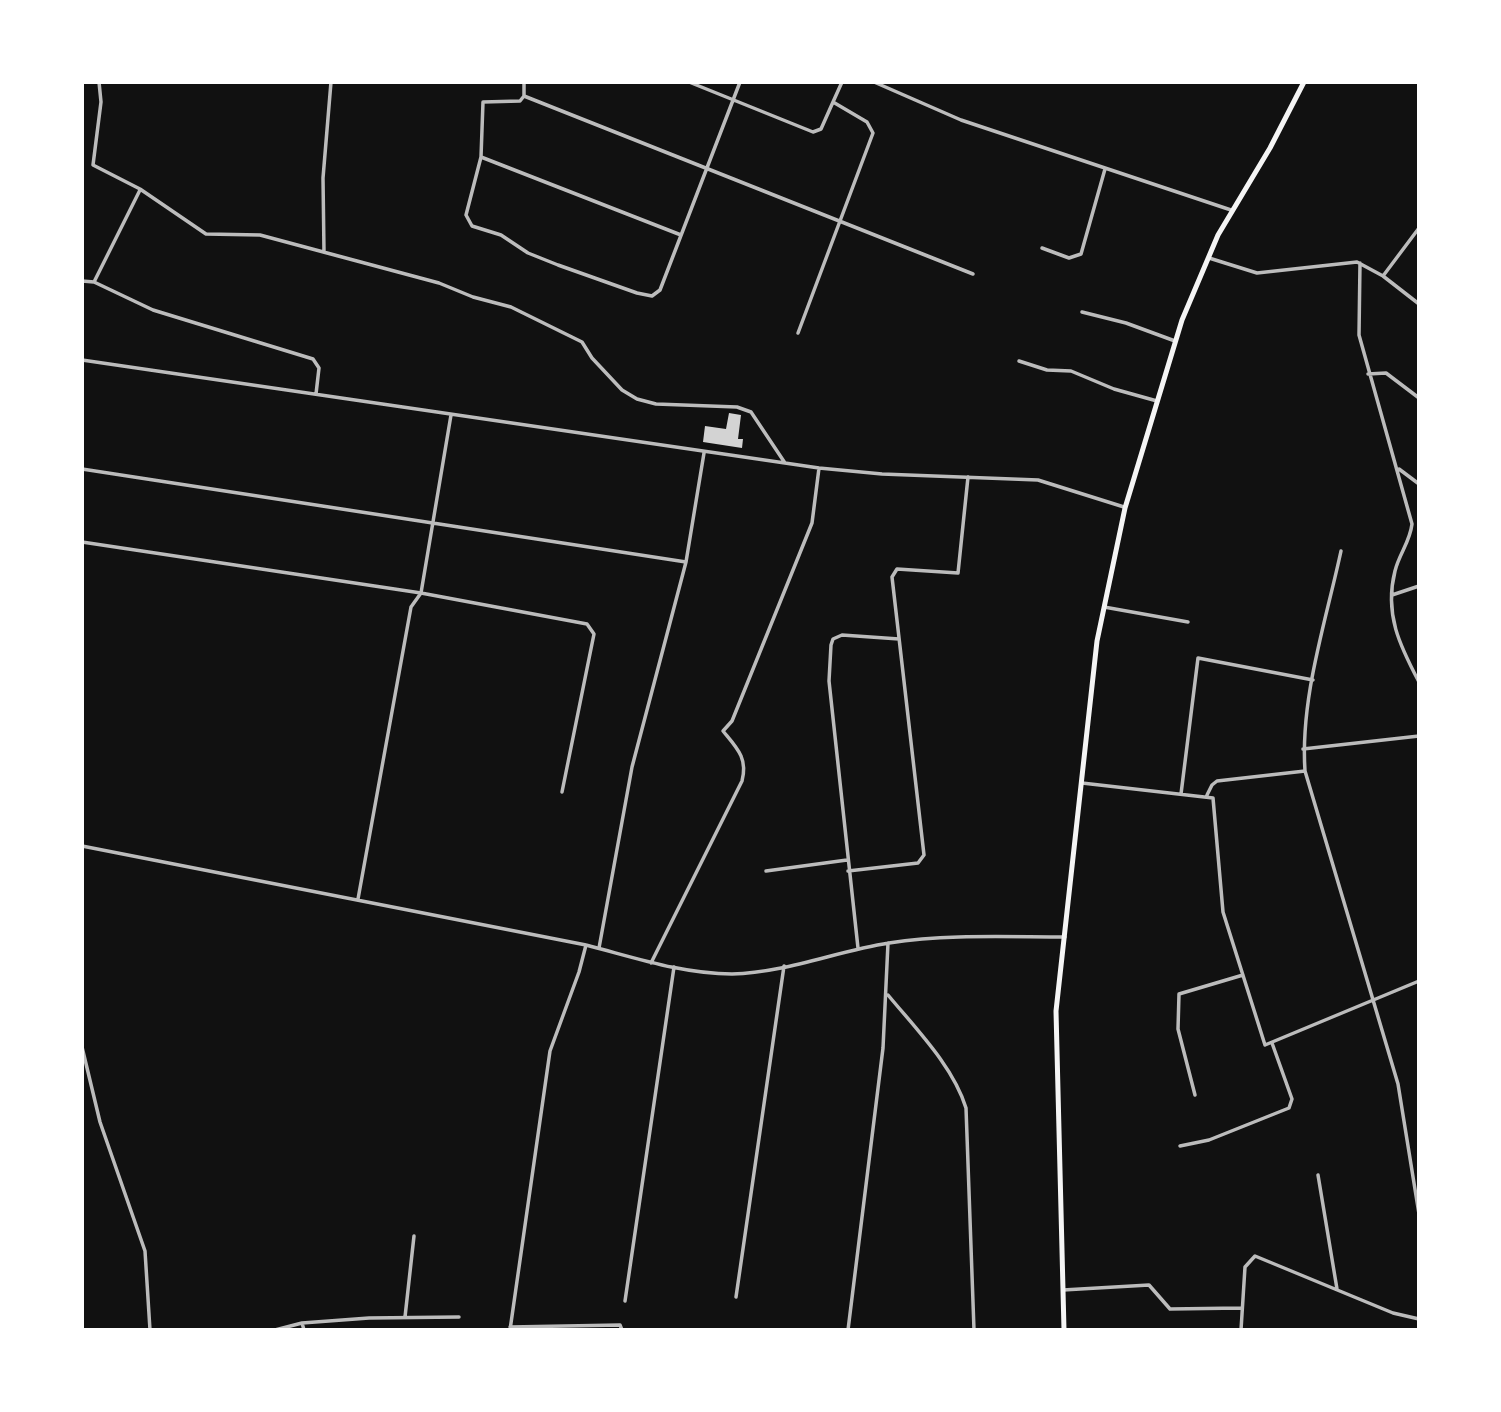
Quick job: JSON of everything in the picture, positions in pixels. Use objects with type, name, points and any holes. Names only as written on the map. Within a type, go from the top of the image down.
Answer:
[{"type":"main road","points":[[1065,1330],[1056,1011],[1080,782],[1104,607],[1125,508],[1175,341],[1208,257],[1304,82]]},
{"type":"street","points":[[99,82],[101,102],[93,165],[140,189],[206,234],[260,235],[439,283],[473,297],[511,307],[582,342],[592,358],[622,390],[637,399],[656,404],[745,409],[755,416],[785,463]]},
{"type":"street","points":[[324,252],[323,178],[331,82]]},
{"type":"street","points":[[524,82],[524,96],[518,102],[483,102],[481,157],[466,215],[468,224],[501,235],[528,253],[645,296],[652,296],[660,290],[740,82]]},
{"type":"street","points":[[688,82],[813,132],[821,129],[842,82]]},
{"type":"street","points":[[874,82],[961,120],[1233,211]]},
{"type":"street","points":[[524,96],[973,274]]},
{"type":"street","points":[[798,332],[873,133],[867,122],[834,102]]},
{"type":"street","points":[[481,157],[681,235]]},
{"type":"street","points":[[1042,248],[1069,258],[1081,254],[1105,169]]},
{"type":"street","points":[[94,282],[140,189]]},
{"type":"street","points":[[1382,276],[1419,228]]},
{"type":"street","points":[[1208,257],[1257,273],[1360,263],[1419,304]]},
{"type":"street","points":[[1360,263],[1359,335],[1412,524],[1407,546],[1395,571],[1392,625],[1419,682]]},
{"type":"street","points":[[82,281],[94,282],[153,310],[313,359],[319,368],[316,394]]},
{"type":"street","points":[[1082,312],[1126,323],[1175,341]]},
{"type":"street","points":[[82,360],[820,468],[882,474],[1038,480],[1125,508]]},
{"type":"street","points":[[1019,361],[1046,370],[1071,371],[1103,385],[1157,401]]},
{"type":"street","points":[[1368,374],[1386,373],[1419,398]]},
{"type":"street","points":[[358,900],[411,607],[421,593],[451,415]]},
{"type":"street","points":[[599,948],[632,767],[686,562],[704,453]]},
{"type":"street","points":[[651,963],[742,780],[742,754],[723,732],[732,721],[811,523],[820,468]]},
{"type":"street","points":[[1397,468],[1419,484]]},
{"type":"street","points":[[82,469],[686,562]]},
{"type":"street","points":[[848,871],[918,863],[924,855],[893,573],[897,569],[958,573],[968,477]]},
{"type":"street","points":[[82,542],[421,593],[582,623],[593,630],[562,792]]},
{"type":"street","points":[[1341,551],[1313,680],[1303,749],[1305,771],[1402,1100],[1419,1214]]},
{"type":"street","points":[[1392,595],[1419,586]]},
{"type":"street","points":[[1104,607],[1188,622]]},
{"type":"street","points":[[858,948],[829,681],[831,645],[833,639],[842,635],[899,639]]},
{"type":"street","points":[[1181,794],[1198,658],[1313,680]]},
{"type":"street","points":[[1303,749],[1419,736]]},
{"type":"street","points":[[1208,795],[1217,781],[1305,771]]},
{"type":"street","points":[[1080,782],[1208,795],[1213,799],[1223,912],[1265,1045],[1419,981]]},
{"type":"street","points":[[82,846],[586,945],[651,963],[732,974],[784,966],[858,948],[924,938],[1065,937]]},
{"type":"street","points":[[766,871],[847,860]]},
{"type":"street","points":[[848,1330],[887,994],[888,943]]},
{"type":"street","points":[[586,945],[550,1051],[510,1328],[620,1325],[622,1330]]},
{"type":"street","points":[[736,1297],[784,966]]},
{"type":"street","points":[[625,1301],[674,967]]},
{"type":"street","points":[[1195,1095],[1178,1029],[1180,994],[1243,975]]},
{"type":"street","points":[[887,994],[926,1041],[955,1086],[965,1108],[974,1330]]},
{"type":"street","points":[[1181,1146],[1209,1140],[1289,1108],[1292,1099],[1272,1043]]},
{"type":"street","points":[[82,1047],[100,1122],[145,1251],[150,1330]]},
{"type":"street","points":[[1318,1175],[1337,1289]]},
{"type":"street","points":[[405,1318],[414,1236]]},
{"type":"street","points":[[1241,1330],[1245,1267],[1252,1257],[1393,1313],[1419,1319]]},
{"type":"street","points":[[1063,1290],[1149,1285],[1170,1309],[1242,1308]]},
{"type":"street","points":[[275,1330],[302,1323],[459,1317]]},
{"type":"street","points":[[302,1323],[304,1330]]},
{"type":"building","points":[[729,413],[741,415],[738,439],[743,439],[742,448],[703,442],[705,426],[726,429]]}]
